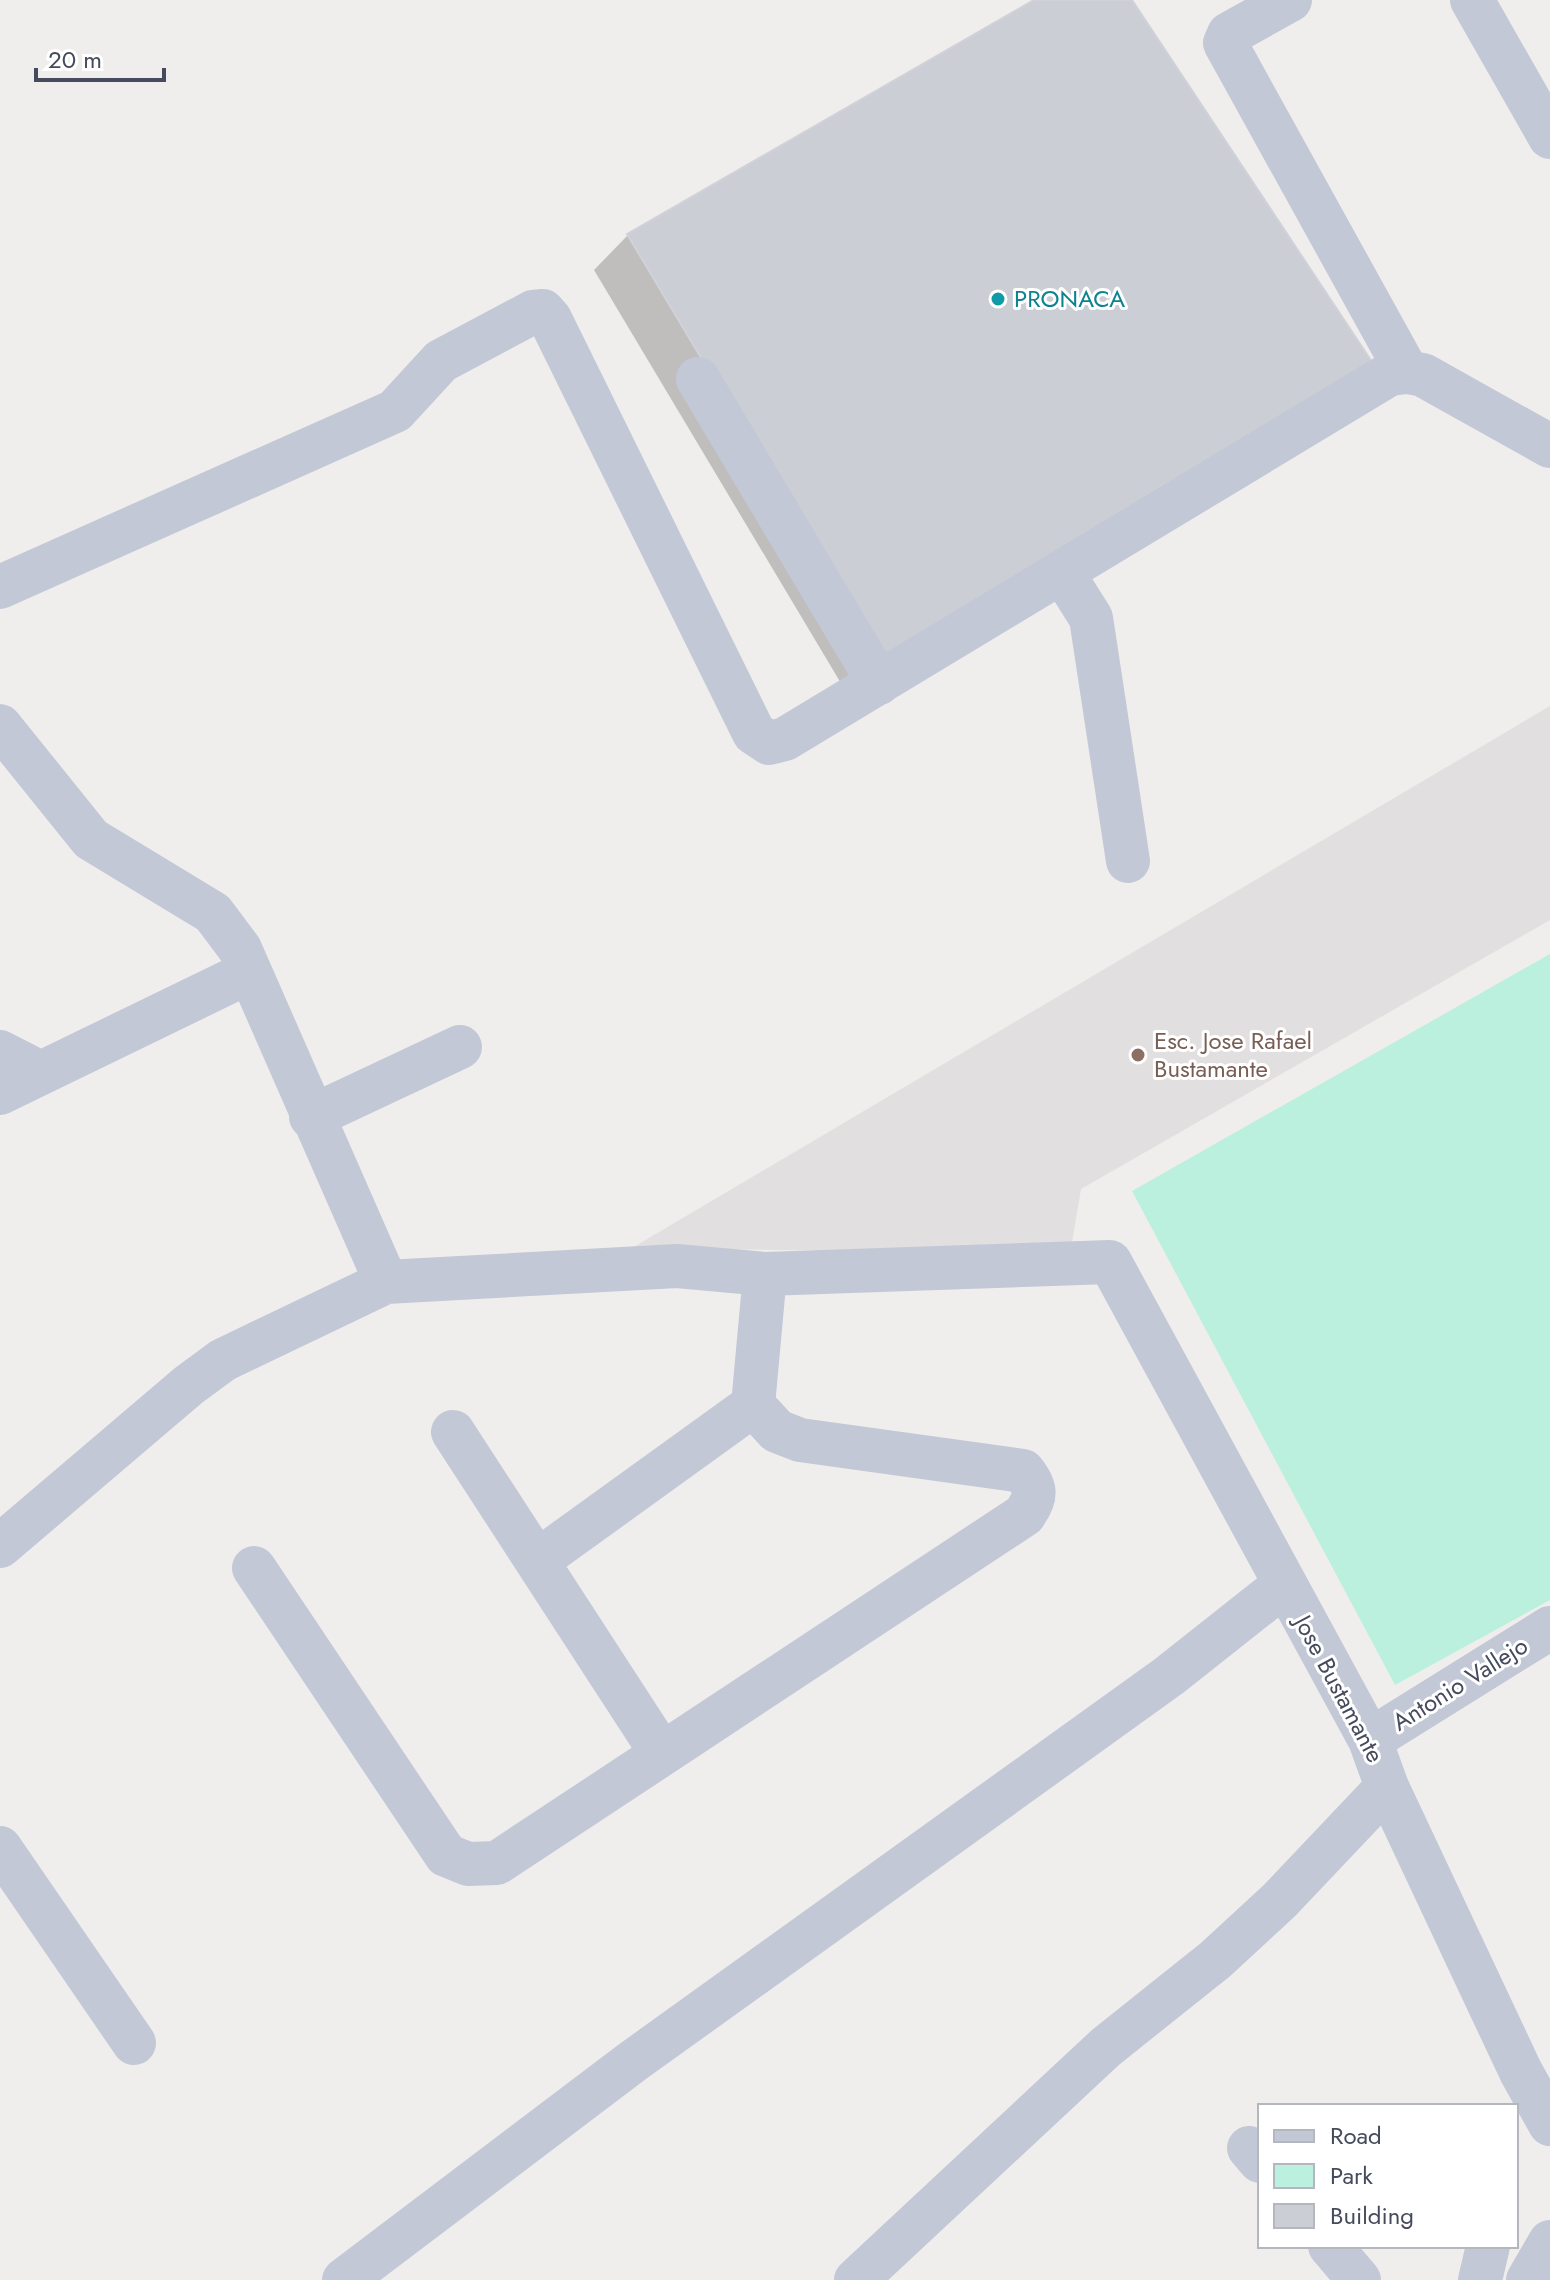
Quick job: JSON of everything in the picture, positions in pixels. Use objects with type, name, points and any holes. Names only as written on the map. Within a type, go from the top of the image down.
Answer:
[{"type":"street","points":[[1290,0],[1229,34],[1225,43],[1407,372]]},
{"type":"street","points":[[1472,0],[1550,137]]},
{"type":"street","points":[[0,587],[395,411],[441,361],[533,312],[543,311],[754,733],[769,743],[785,739],[1390,374],[1407,372],[1423,375],[1550,446]]},
{"type":"street","points":[[698,379],[879,683]]},
{"type":"street","points":[[1062,572],[1091,618],[1128,861]]},
{"type":"street","points":[[0,726],[91,839],[213,913],[240,949],[311,1117],[386,1282]]},
{"type":"street","points":[[0,1093],[249,972]]},
{"type":"street","points":[[311,1117],[460,1047]]},
{"type":"street","points":[[0,1052],[41,1073]]},
{"type":"street","name":"Jose Bustamante","points":[[765,1274],[1110,1262],[1370,1740],[1387,1787],[1517,2089],[1550,2124]]},
{"type":"street","points":[[0,1546],[189,1385],[223,1360],[386,1282],[677,1266],[765,1274],[753,1405],[777,1431],[800,1440],[1023,1471],[1035,1489],[1034,1501],[1024,1515],[497,1863],[468,1864],[446,1855],[254,1568]]},
{"type":"street","points":[[537,1561],[753,1405]]},
{"type":"street","points":[[453,1432],[662,1754]]},
{"type":"street","points":[[344,2280],[632,2062],[1169,1676],[1284,1585]]},
{"type":"street","name":"Antonio Vallejo","points":[[1370,1740],[1550,1628]]},
{"type":"street","points":[[856,2280],[1106,2047],[1215,1960],[1279,1901],[1387,1787]]},
{"type":"street","points":[[0,1848],[134,2043]]},
{"type":"street","points":[[1528,2280],[1550,2242]]},
{"type":"street","points":[[1332,2248],[1359,2280]]},
{"type":"street","points":[[1480,2280],[1488,2248]]},
{"type":"shaded area","name":"Esc. Jose Rafael Bustamante","points":[[1550,706],[1550,920],[1081,1189],[1070,1254],[632,1248]]},
{"type":"green space","points":[[1550,954],[1550,1600],[1395,1685],[1132,1191]]},
{"type":"building","name":"PRONACA","points":[[1034,0],[1132,0],[1374,365],[883,662],[627,234]]},
{"type":"place","name":"PRONACA","points":[[998,299]]},
{"type":"place","name":"Esc. Jose Rafael Bustamante","points":[[1138,1055]]}]
